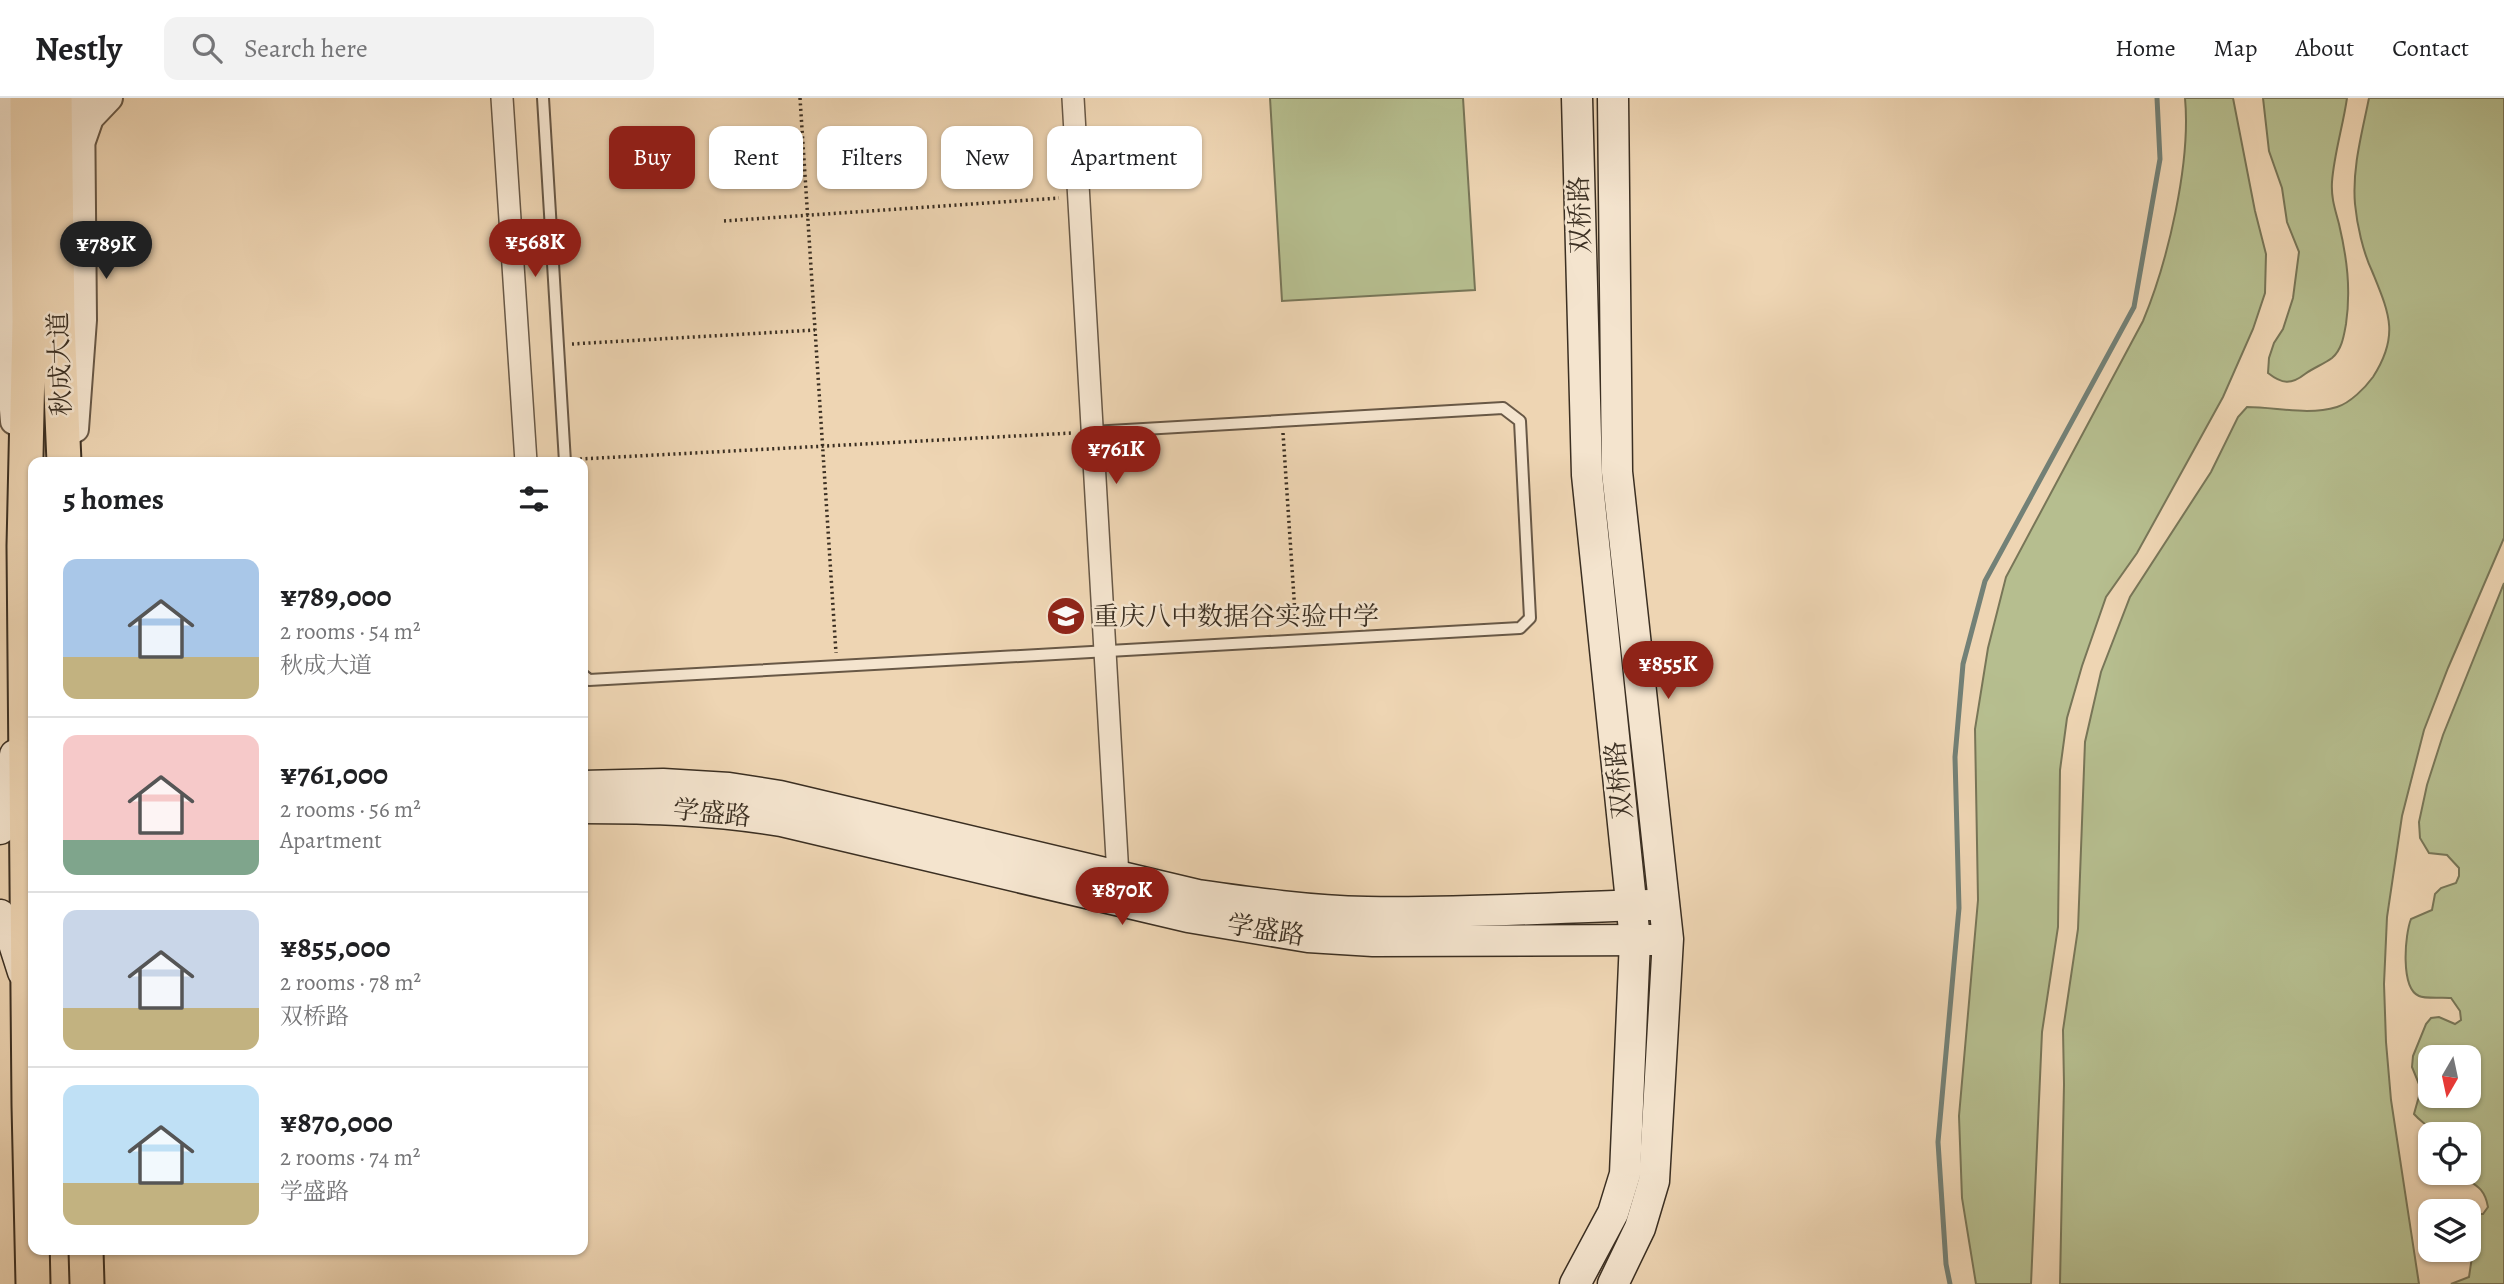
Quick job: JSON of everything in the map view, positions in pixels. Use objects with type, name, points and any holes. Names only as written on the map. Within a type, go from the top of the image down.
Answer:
[{"type":"main road","name":"秋成大道","points":[[27,98],[29,322],[24,546],[28,886]]},
{"type":"main road","name":"秋成大道","points":[[55,98],[58,324],[64,457]]},
{"type":"main road","name":"双桥路","points":[[1575,1284],[1613,1213],[1625,1174],[1635,940],[1587,475],[1577,98]]},
{"type":"main road","name":"双桥路","points":[[1613,98],[1618,472],[1668,939],[1654,1181],[1640,1228],[1613,1284]]},
{"type":"main road","points":[[0,829],[7,813],[26,678]]},
{"type":"main road","name":"学盛路","points":[[588,786],[663,784],[780,796],[1198,895],[1309,909],[1368,912],[1664,905]]},
{"type":"main road","name":"学盛路","points":[[588,808],[662,807],[725,812],[781,821],[1188,918],[1308,937],[1373,941],[1668,939]]},
{"type":"main road","points":[[0,915],[8,925],[28,987]]},
{"type":"main road","name":"秋成大道","points":[[32,1255],[33,1284]]},
{"type":"main road","points":[[86,1255],[88,1284]]},
{"type":"street","points":[[4,98],[4,306],[24,546]]},
{"type":"street","points":[[73,457],[83,320],[81,98]]},
{"type":"street","points":[[81,143],[90,118],[108,98]]},
{"type":"street","points":[[502,98],[526,457]]},
{"type":"street","points":[[1073,98],[1118,876]]},
{"type":"lane","points":[[543,98],[564,457]]},
{"type":"lane","points":[[588,679],[1520,628],[1530,618],[1520,421],[1503,408],[1092,432]]},
{"type":"path","points":[[800,98],[836,666]]},
{"type":"path","points":[[724,221],[1079,196]]},
{"type":"path","points":[[558,345],[815,330]]},
{"type":"path","points":[[1282,421],[1297,640]]},
{"type":"path","points":[[588,460],[1092,432]]},
{"type":"green space","points":[[1270,98],[1463,98],[1475,290],[1282,301]]},
{"type":"green space","points":[[2185,98],[2233,98],[2266,254],[2265,293],[2253,329],[2223,397],[2137,553],[2106,597],[2082,666],[2067,718],[2060,770],[2058,927],[2042,1032],[2031,1284],[1976,1284],[1962,1198],[1959,1116],[1978,900],[1975,729],[1988,648],[2006,577],[2143,321],[2152,297],[2169,241],[2181,181],[2186,124]]},
{"type":"green space","points":[[2263,98],[2347,98],[2332,188],[2347,274],[2348,298],[2344,333],[2340,347],[2332,358],[2291,381],[2282,381],[2268,373],[2274,343],[2283,329],[2293,298],[2299,252],[2287,222],[2282,188],[2269,151]]},
{"type":"green space","points":[[2369,98],[2504,98],[2504,538],[2424,730],[2402,816],[2387,917],[2384,984],[2391,1100],[2419,1284],[2060,1284],[2063,1030],[2078,929],[2085,742],[2101,672],[2130,597],[2211,472],[2238,417],[2247,407],[2314,411],[2337,407],[2362,390],[2381,362],[2387,349],[2389,324],[2383,299],[2363,247],[2354,191],[2356,164]]},
{"type":"green space","points":[[2504,583],[2504,1284],[2451,1284],[2469,1277],[2471,1262],[2481,1262],[2481,1214],[2488,1207],[2484,1194],[2475,1185],[2481,1185],[2481,1122],[2423,1122],[2414,1114],[2418,1100],[2418,1108],[2482,1108],[2482,1045],[2418,1045],[2418,1082],[2412,1067],[2413,1056],[2426,1024],[2431,1018],[2439,1017],[2455,1024],[2461,1020],[2460,1011],[2451,998],[2422,997],[2413,991],[2407,972],[2407,936],[2411,919],[2432,910],[2435,894],[2441,888],[2456,883],[2459,876],[2459,868],[2447,855],[2429,853],[2420,838],[2419,822],[2427,785],[2443,735]]},
{"type":"waterway","points":[[1950,1284],[1946,1264],[1938,1142],[1959,908],[1955,757],[1963,664],[1985,581],[2134,307],[2160,159],[2157,98]]},
{"type":"place","name":"重庆八中数据谷实验中学","points":[[1066,616]]}]
